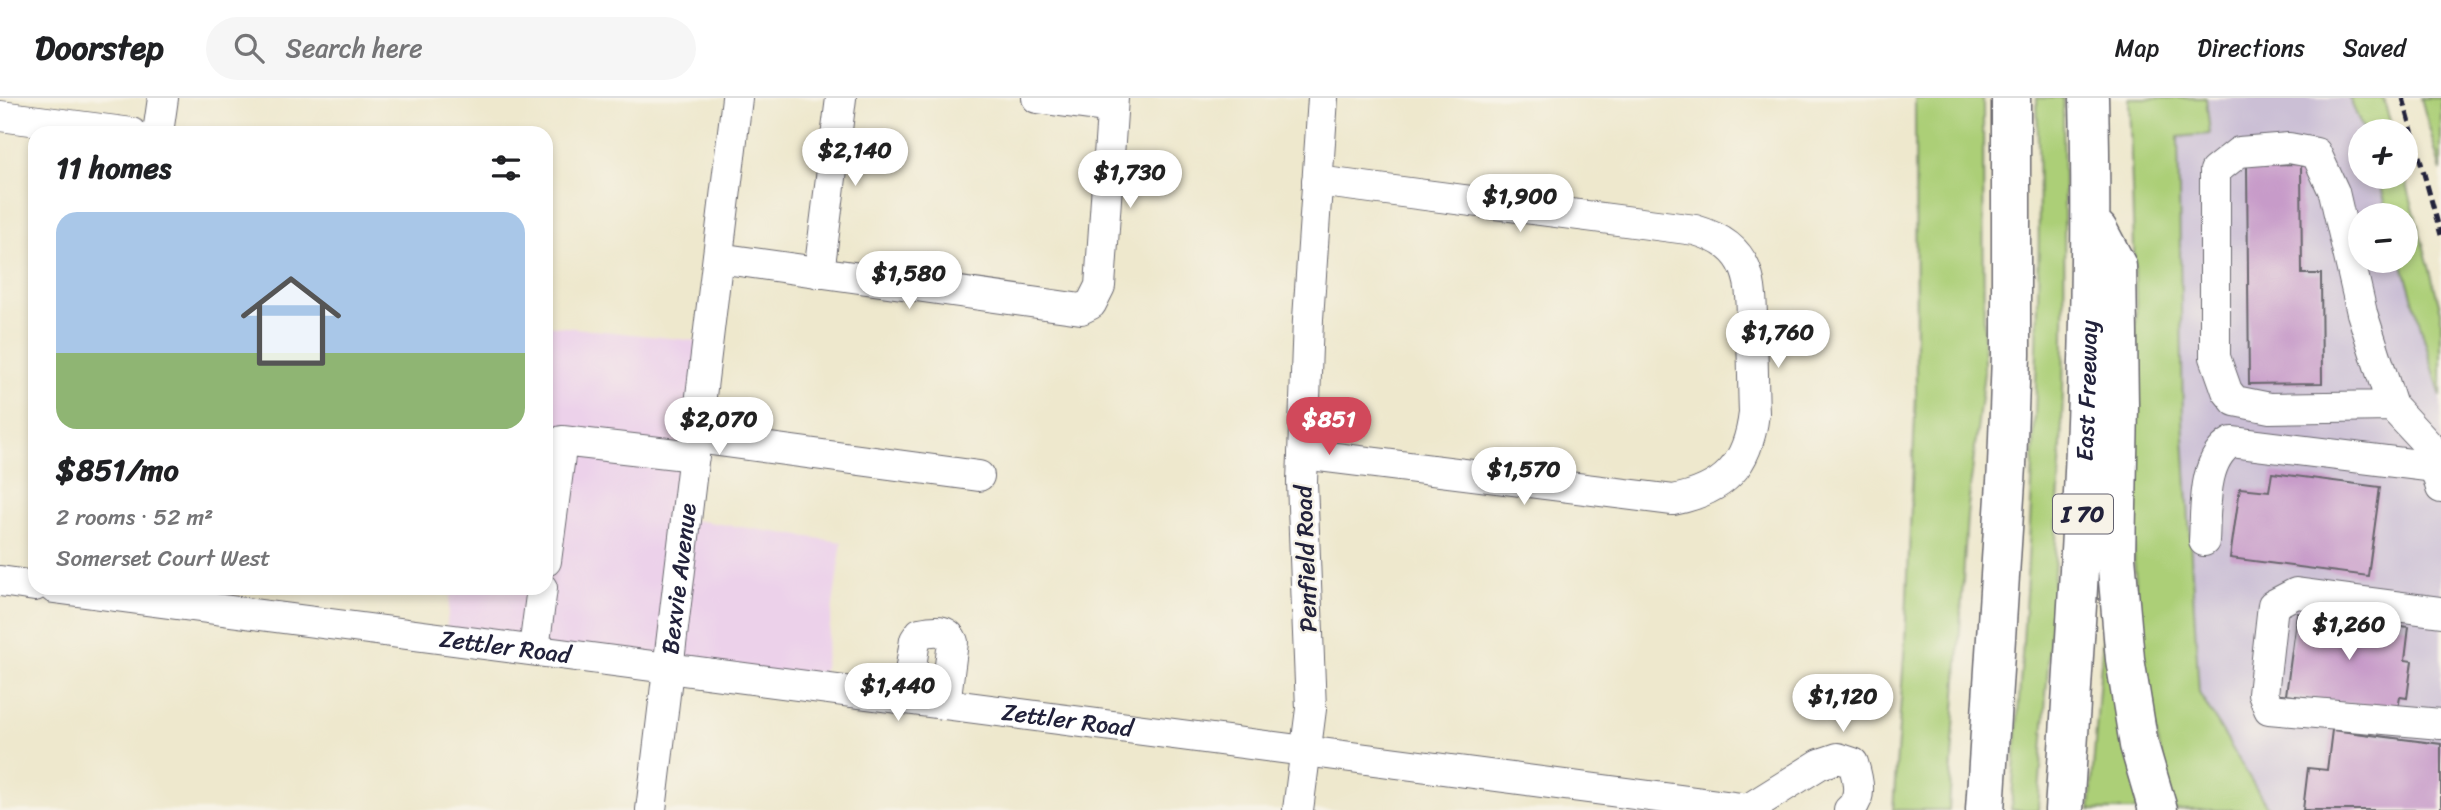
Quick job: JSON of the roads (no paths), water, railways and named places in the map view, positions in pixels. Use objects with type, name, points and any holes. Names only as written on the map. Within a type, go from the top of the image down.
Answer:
[{"type":"highway","points":[[1985,810],[2007,466],[2011,355],[2011,98]]},
{"type":"highway","name":"East Freeway","points":[[2064,810],[2083,520],[2091,217],[2090,98]]},
{"type":"highway","points":[[2091,217],[2117,267],[2119,406],[2116,557],[2131,703],[2142,757],[2158,810]]},
{"type":"street","points":[[159,126],[163,98]]},
{"type":"street","name":"Bexvie Avenue","points":[[651,810],[737,98]]},
{"type":"street","points":[[819,273],[841,98]]},
{"type":"street","points":[[718,258],[1074,309],[1091,304],[1100,286],[1112,103],[1037,98]]},
{"type":"street","name":"Penfield Road","points":[[1298,810],[1311,709],[1303,454],[1308,320],[1323,98]]},
{"type":"street","points":[[0,116],[78,126]]},
{"type":"street","points":[[2392,406],[2270,408],[2235,401],[2227,391],[2215,357],[2215,171],[2239,152],[2289,148],[2316,153],[2334,192],[2362,313],[2392,406],[2435,467]]},
{"type":"street","points":[[1303,454],[1673,500],[1711,489],[1728,477],[1747,448],[1754,413],[1752,293],[1746,267],[1739,255],[1714,236],[1695,230],[1317,181]]},
{"type":"street","points":[[554,440],[695,447],[979,476]]},
{"type":"street","points":[[2204,541],[2210,475],[2222,448],[2232,442],[2435,467]]},
{"type":"street","points":[[0,581],[28,585]]},
{"type":"street","points":[[2441,612],[2296,593],[2273,605],[2263,694],[2269,709],[2441,724]]},
{"type":"street","name":"Zettler Road","points":[[130,595],[1305,750],[1567,797],[1752,809],[1821,764],[1839,758],[1853,763],[1859,783],[1855,805],[1849,810]]},
{"type":"street","points":[[534,649],[541,595]]},
{"type":"street","points":[[906,699],[915,640],[920,633],[946,632],[953,642],[945,704]]},
{"type":"railway","points":[[2403,98],[2441,235]]}]
